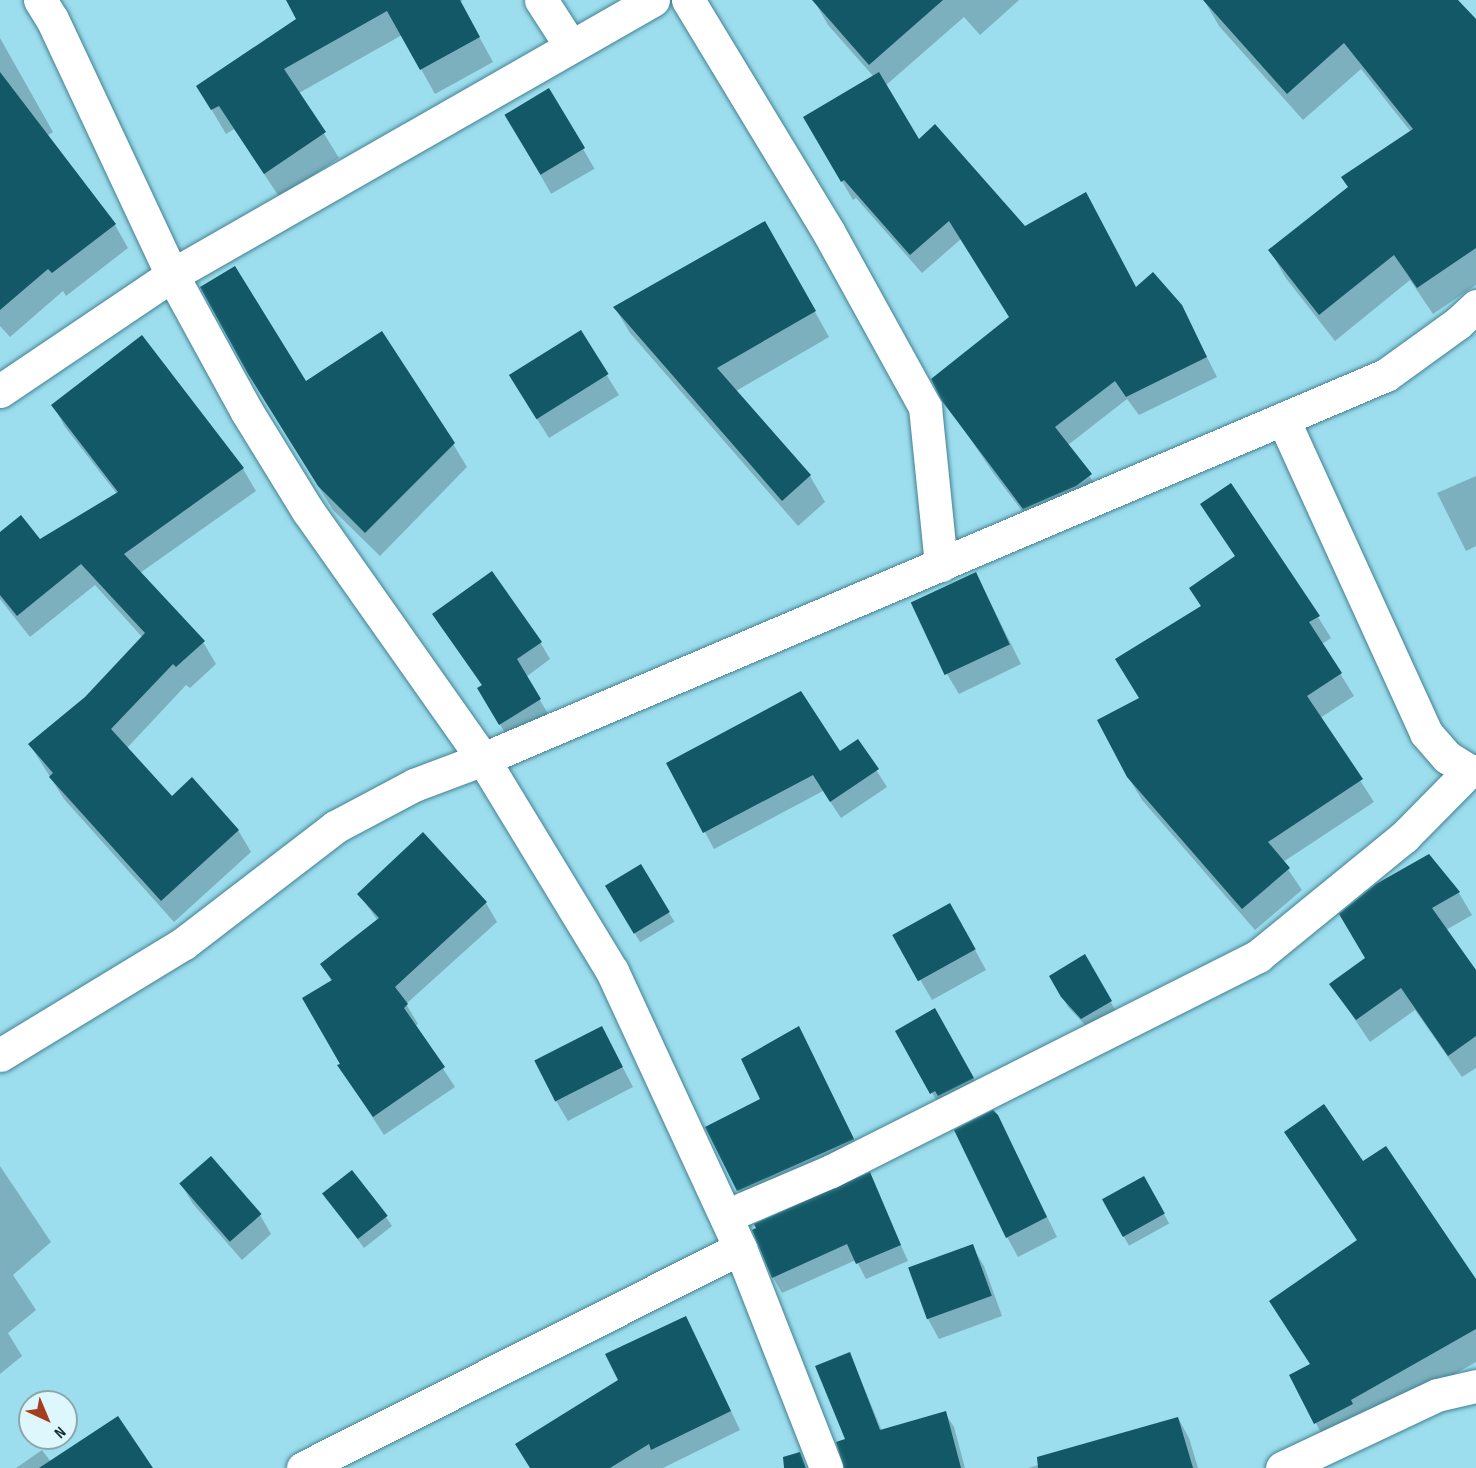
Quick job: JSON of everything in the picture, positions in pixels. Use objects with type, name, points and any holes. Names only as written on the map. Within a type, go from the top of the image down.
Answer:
[{"type":"street","points":[[40,0],[52,20],[172,275],[247,412],[308,511],[483,759],[612,971],[740,1248],[826,1468]]},
{"type":"street","points":[[541,0],[570,45]]},
{"type":"street","points":[[0,391],[172,275],[570,45],[653,0]]},
{"type":"street","points":[[688,0],[829,233],[925,407],[941,565]]},
{"type":"street","points":[[0,1055],[184,943],[335,827],[414,785],[483,759],[1386,375],[1458,323],[1476,306]]},
{"type":"street","points":[[726,1216],[831,1172],[1258,956],[1404,837],[1472,771],[1447,757],[1426,733],[1283,419]]},
{"type":"street","points":[[303,1468],[740,1248]]},
{"type":"street","points":[[1282,1468],[1437,1395],[1476,1386]]},
{"type":"building","points":[[286,0],[460,0],[480,37],[420,70],[387,11],[284,69],[326,132],[264,174],[219,106],[211,110],[196,86],[296,19]]},
{"type":"building","points":[[812,0],[943,0],[869,65]]},
{"type":"building","points":[[1203,0],[1458,0],[1476,19],[1476,248],[1417,288],[1394,255],[1319,315],[1268,250],[1348,187],[1341,177],[1413,129],[1344,43],[1287,94]]},
{"type":"building","points":[[0,72],[116,224],[52,273],[48,269],[0,310]]},
{"type":"building","points":[[879,72],[919,139],[935,124],[1025,226],[1086,192],[1136,287],[1153,272],[1182,305],[1207,357],[1126,397],[1115,381],[1055,427],[1092,474],[1076,486],[1023,509],[942,401],[931,379],[1009,317],[949,221],[910,255],[844,180],[841,182],[803,117]]},
{"type":"building","points":[[549,88],[585,148],[540,175],[504,115]]},
{"type":"building","points":[[765,221],[816,311],[717,368],[811,475],[782,501],[613,307]]},
{"type":"building","points":[[235,266],[306,381],[382,331],[455,443],[365,533],[318,486],[248,374],[200,287]]},
{"type":"building","points":[[581,330],[609,374],[536,419],[509,375]]},
{"type":"building","points":[[142,335],[244,468],[124,554],[205,641],[176,667],[173,664],[111,729],[172,796],[192,777],[239,830],[161,901],[49,777],[53,773],[28,744],[85,697],[145,633],[81,564],[17,616],[0,595],[0,532],[21,515],[40,539],[118,492],[51,405]]},
{"type":"building","points":[[1231,483],[1320,616],[1309,622],[1342,673],[1307,696],[1363,779],[1268,842],[1290,868],[1242,909],[1127,777],[1097,720],[1139,698],[1115,659],[1201,606],[1189,588],[1235,556],[1200,504]]},
{"type":"building","points":[[492,571],[542,642],[517,659],[541,699],[499,725],[477,688],[482,685],[432,614]]},
{"type":"building","points":[[976,572],[1010,645],[945,675],[911,602]]},
{"type":"building","points":[[801,691],[840,751],[858,739],[879,769],[830,802],[813,775],[703,833],[666,763]]},
{"type":"building","points":[[423,832],[487,902],[395,987],[408,1004],[404,1008],[445,1067],[373,1117],[337,1065],[340,1064],[302,998],[332,980],[320,964],[379,918],[357,894]]},
{"type":"building","points":[[1429,854],[1460,892],[1432,908],[1476,970],[1476,1036],[1448,1056],[1401,988],[1356,1020],[1329,984],[1365,958],[1339,914],[1376,884]]},
{"type":"building","points":[[641,864],[670,912],[634,934],[605,886]]},
{"type":"building","points":[[950,903],[976,949],[918,981],[892,935]]},
{"type":"building","points":[[1085,954],[1112,1001],[1081,1019],[1061,997],[1049,976]]},
{"type":"building","points":[[935,1008],[974,1078],[938,1096],[935,1091],[930,1094],[895,1031]]},
{"type":"building","points":[[602,1026],[623,1067],[555,1101],[534,1061]]},
{"type":"building","points":[[799,1026],[854,1139],[737,1191],[705,1127],[760,1099],[741,1059]]},
{"type":"building","points":[[1324,1104],[1363,1161],[1386,1146],[1476,1279],[1476,1329],[1351,1400],[1353,1404],[1314,1424],[1289,1375],[1310,1364],[1269,1301],[1357,1240],[1284,1132]]},
{"type":"building","points":[[993,1110],[998,1115],[1047,1217],[1006,1238],[954,1130]]},
{"type":"building","points":[[211,1156],[262,1214],[230,1242],[179,1184]]},
{"type":"building","points":[[352,1170],[388,1216],[358,1239],[322,1193]]},
{"type":"building","points":[[870,1172],[901,1245],[856,1264],[847,1244],[772,1278],[752,1230],[756,1228],[754,1224]]},
{"type":"building","points":[[1144,1176],[1165,1214],[1123,1237],[1102,1199]]},
{"type":"building","points":[[973,1244],[992,1296],[927,1319],[908,1268]]},
{"type":"building","points":[[686,1316],[731,1411],[651,1450],[649,1444],[610,1468],[530,1468],[515,1444],[618,1380],[605,1354]]},
{"type":"building","points":[[850,1352],[880,1430],[946,1411],[961,1468],[844,1468],[836,1442],[845,1439],[815,1366]]},
{"type":"building","points":[[118,1416],[153,1468],[39,1468],[66,1450],[78,1450],[78,1442]]},
{"type":"building","points":[[1178,1417],[1193,1468],[1038,1468],[1037,1457]]},
{"type":"building","points":[[800,1452],[806,1468],[784,1468],[783,1457]]}]
